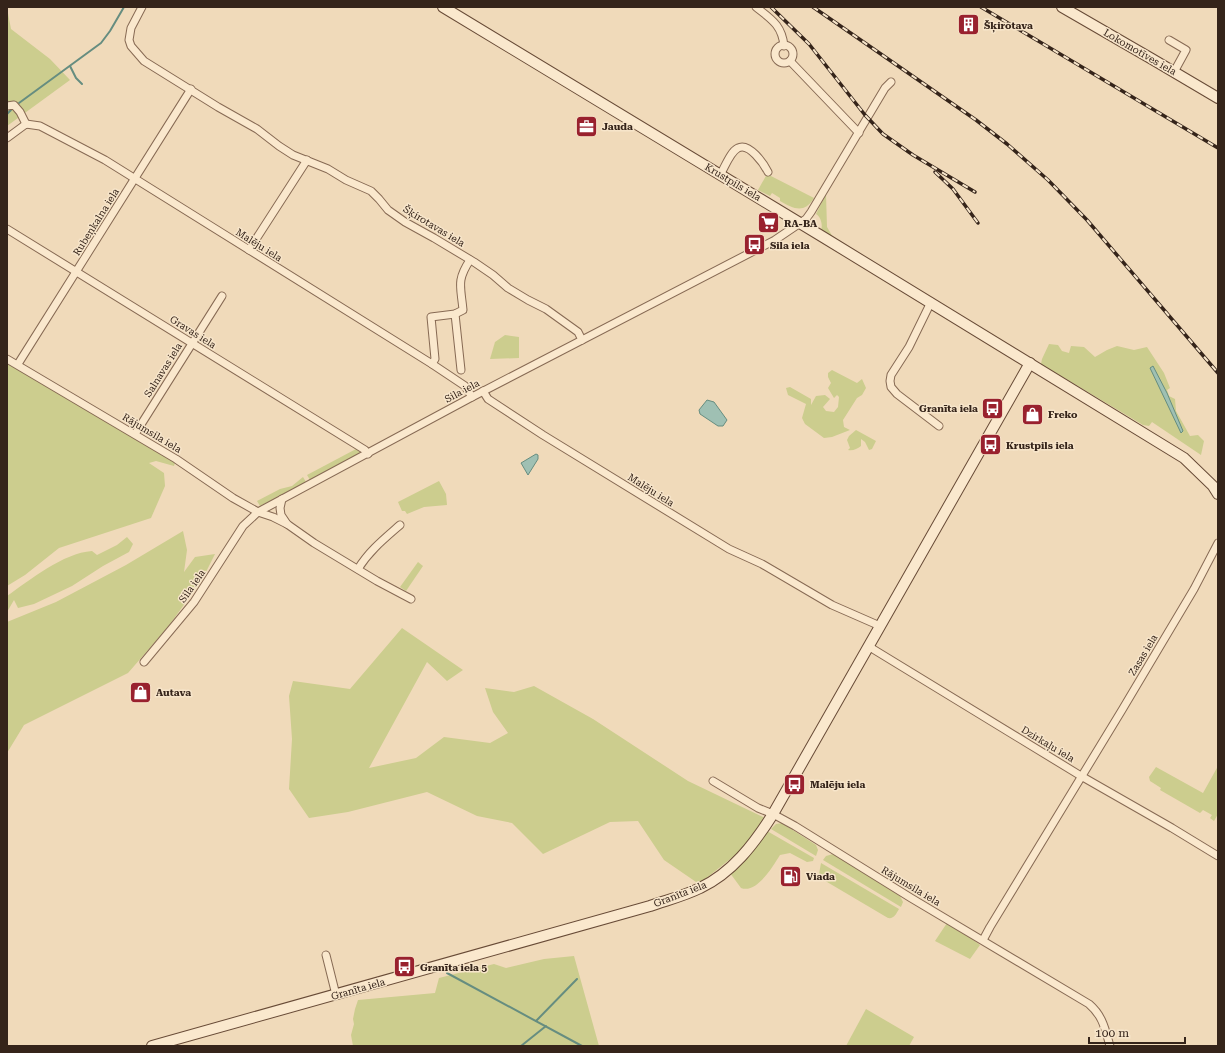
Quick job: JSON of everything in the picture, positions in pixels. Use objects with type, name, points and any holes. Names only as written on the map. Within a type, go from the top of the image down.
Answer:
[{"type":"main road","name":"Krustpils iela","points":[[443,7],[931,302],[1184,458],[1213,486],[1218,494]]},
{"type":"main road","name":"Lokomotīves iela","points":[[1062,7],[1218,98]]},
{"type":"main road","name":"Granīta iela","points":[[155,1046],[650,906],[686,894],[711,882],[742,857],[764,829],[1030,363]]},
{"type":"street","name":"Šķirotavas iela","points":[[142,7],[131,28],[129,40],[131,46],[144,61],[257,129],[293,155],[328,169],[346,180],[371,191],[388,210],[404,222],[470,260],[493,275],[508,288],[546,309],[578,332],[582,340]]},
{"type":"street","points":[[756,7],[773,21],[781,32],[784,46]]},
{"type":"street","points":[[1169,40],[1186,50],[1174,72]]},
{"type":"street","points":[[784,46],[787,46],[792,50],[793,56],[790,61],[784,63],[776,57],[778,48],[784,46]]},
{"type":"street","points":[[790,61],[859,133]]},
{"type":"street","name":"Sila iela","points":[[144,662],[194,602],[243,526],[258,512],[483,391],[775,240],[800,224],[812,212],[885,88],[891,82]]},
{"type":"street","name":"Rubeņkalna iela","points":[[18,364],[191,89]]},
{"type":"street","points":[[7,106],[14,105],[20,112],[26,124],[7,138]]},
{"type":"street","name":"Malēju iela","points":[[26,124],[40,126],[105,160],[432,364],[465,386],[472,397]]},
{"type":"street","points":[[720,175],[737,148],[742,147],[747,148],[760,159],[768,172]]},
{"type":"street","points":[[249,250],[307,160]]},
{"type":"street","name":"Gravas iela","points":[[7,229],[365,450],[368,454]]},
{"type":"street","points":[[432,364],[435,359],[431,317],[455,314],[463,310],[460,280],[463,271],[470,260]]},
{"type":"street","name":"Salnavas iela","points":[[135,434],[222,296]]},
{"type":"street","points":[[931,302],[909,347],[891,374],[890,381],[891,387],[898,394],[939,426]]},
{"type":"street","points":[[455,314],[461,370]]},
{"type":"street","name":"Rājumsila iela","points":[[7,359],[18,364],[176,459],[233,498],[258,512],[287,524],[314,543],[411,599]]},
{"type":"street","name":"Malēju iela","points":[[483,391],[488,399],[729,549],[762,564],[832,605],[880,626]]},
{"type":"street","points":[[282,499],[280,508],[281,515],[287,524]]},
{"type":"street","points":[[358,569],[376,545],[400,525]]},
{"type":"street","name":"Zasas iela","points":[[983,940],[1191,593],[1218,543]]},
{"type":"street","name":"Dzirkaļu iela","points":[[868,646],[1081,776],[1218,856]]},
{"type":"street","name":"Rājumsila iela","points":[[713,781],[758,808],[773,814],[1089,1004],[1098,1011],[1110,1046]]},
{"type":"street","points":[[326,954],[336,995]]},
{"type":"green space","points":[[7,8],[11,29],[50,59],[70,80],[7,126]]},
{"type":"green space","points":[[767,174],[814,198],[803,208],[794,208],[780,201],[780,198],[772,193],[770,196],[758,190]]},
{"type":"green space","points":[[826,194],[827,227],[834,239],[821,231],[821,221],[816,214]]},
{"type":"green space","points":[[505,335],[519,337],[519,358],[490,359],[495,342]]},
{"type":"green space","points":[[1049,344],[1058,345],[1062,351],[1069,353],[1071,346],[1084,347],[1095,357],[1117,346],[1134,350],[1147,347],[1164,373],[1170,388],[1167,390],[1169,396],[1175,399],[1176,411],[1190,436],[1198,435],[1204,441],[1201,455],[1152,422],[1149,426],[1143,425],[1041,364]]},
{"type":"green space","points":[[7,363],[18,364],[176,459],[174,466],[156,461],[149,463],[164,473],[165,486],[151,518],[59,548],[25,575],[7,586]]},
{"type":"green space","points":[[832,370],[857,383],[862,379],[866,388],[862,395],[857,398],[843,420],[844,427],[850,430],[832,437],[824,438],[805,424],[802,418],[806,404],[788,395],[786,388],[790,387],[811,399],[811,405],[816,396],[825,395],[830,399],[823,407],[826,411],[834,412],[838,407],[839,397],[837,395],[834,398],[828,388],[831,383],[828,373]]},
{"type":"green space","points":[[856,430],[876,441],[872,449],[869,450],[865,442],[861,439],[861,446],[855,450],[848,450],[850,448],[847,440]]},
{"type":"green space","points":[[356,449],[361,453],[310,480],[307,475]]},
{"type":"green space","points":[[303,477],[306,482],[260,506],[257,501],[280,489],[292,486]]},
{"type":"green space","points":[[439,481],[446,494],[447,505],[424,507],[407,514],[405,511],[402,511],[398,502]]},
{"type":"green space","points":[[183,531],[187,550],[184,572],[195,557],[215,554],[203,578],[168,627],[128,673],[24,725],[7,753],[7,622],[56,602],[126,565]]},
{"type":"green space","points":[[127,537],[133,544],[129,552],[103,566],[72,586],[34,604],[18,608],[14,600],[7,612],[7,596],[47,568],[81,553],[92,551],[97,555],[117,545]]},
{"type":"green space","points":[[418,562],[423,566],[406,591],[400,587]]},
{"type":"green space","points":[[402,628],[463,670],[447,681],[427,662],[369,768],[416,758],[444,737],[490,743],[508,733],[493,712],[485,688],[514,692],[534,686],[593,719],[688,781],[767,819],[739,852],[699,884],[664,860],[638,821],[610,822],[543,854],[512,823],[477,816],[427,792],[348,812],[309,818],[289,789],[292,739],[289,696],[293,681],[350,689]]},
{"type":"green space","points":[[1218,766],[1218,814],[1214,821],[1210,818],[1212,815],[1203,810],[1200,813],[1160,790],[1161,788],[1150,781],[1149,777],[1156,767],[1203,793]]},
{"type":"green space","points":[[782,823],[816,845],[818,850],[816,856],[771,829],[776,824]]},
{"type":"green space","points":[[767,831],[814,858],[813,861],[807,862],[790,853],[780,855],[769,872],[759,883],[747,889],[741,888],[730,873]]},
{"type":"green space","points":[[833,854],[900,896],[903,902],[901,907],[823,860],[826,856]]},
{"type":"green space","points":[[821,863],[899,909],[896,914],[892,918],[888,918],[822,879],[819,874]]},
{"type":"green space","points":[[947,923],[980,945],[970,959],[935,941]]},
{"type":"green space","points":[[574,956],[599,1046],[353,1046],[351,1035],[358,1000],[435,993],[439,978],[494,964],[506,968],[544,959]]},
{"type":"green space","points":[[866,1009],[914,1037],[909,1046],[846,1046]]},
{"type":"shaded area","points":[[1153,366],[1167,393],[1183,431],[1181,433],[1150,368]]},
{"type":"shaded area","points":[[707,400],[714,402],[727,420],[723,426],[718,426],[700,414],[699,410]]},
{"type":"shaded area","points":[[536,454],[538,455],[538,459],[528,475],[521,463]]},
{"type":"waterway","points":[[19,103],[101,43],[124,7]]},
{"type":"waterway","points":[[70,66],[76,78],[82,84]]},
{"type":"waterway","points":[[7,114],[11,110]]},
{"type":"waterway","points":[[447,973],[582,1046]]},
{"type":"waterway","points":[[536,1021],[577,979]]},
{"type":"waterway","points":[[521,1046],[546,1026]]},
{"type":"railway","points":[[771,7],[809,44],[865,115],[883,134],[913,155],[975,192]]},
{"type":"railway","points":[[813,7],[976,120],[1007,144],[1048,180],[1087,220],[1218,373]]},
{"type":"railway","points":[[981,7],[1218,148]]},
{"type":"railway","points":[[935,172],[953,189],[978,223]]},
{"type":"place","name":"Šķirotava","points":[[968,25]]},
{"type":"place","name":"Jauda","points":[[586,126]]},
{"type":"place","name":"RA-BA","points":[[768,223]]},
{"type":"place","name":"Sila iela","points":[[755,245]]},
{"type":"place","name":"Granīta iela","points":[[993,408]]},
{"type":"place","name":"Freko","points":[[1033,414]]},
{"type":"place","name":"Krustpils iela","points":[[990,445]]},
{"type":"place","name":"Autava","points":[[141,692]]},
{"type":"place","name":"Malēju iela","points":[[795,784]]},
{"type":"place","name":"Viada","points":[[790,876]]},
{"type":"place","name":"Granīta iela 5","points":[[404,967]]}]
